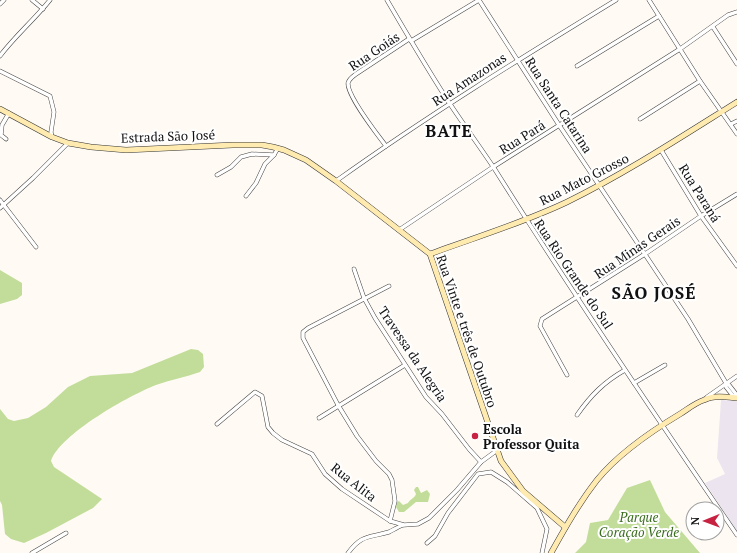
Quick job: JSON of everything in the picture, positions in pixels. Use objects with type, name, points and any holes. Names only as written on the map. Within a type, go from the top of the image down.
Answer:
[{"type":"street","points":[[0,4],[4,0]]},
{"type":"street","points":[[32,0],[43,9]]},
{"type":"street","points":[[0,56],[50,0]]},
{"type":"street","name":"Rua Rio Grande do Sul","points":[[387,0],[410,40],[525,219],[661,425],[737,535]]},
{"type":"street","name":"Rua Goiás","points":[[386,146],[351,94],[348,88],[349,79],[410,40],[479,0]]},
{"type":"street","name":"Rua Santa Catarina","points":[[479,0],[599,186],[688,319],[726,384],[726,387],[736,398]]},
{"type":"street","name":"Rua Amazonas","points":[[336,181],[450,103],[616,0]]},
{"type":"street","points":[[649,0],[700,81],[737,134]]},
{"type":"street","name":"Rua Pará","points":[[399,230],[493,167],[680,49],[728,15],[737,12]]},
{"type":"street","points":[[577,66],[659,16]]},
{"type":"street","points":[[713,27],[737,64]]},
{"type":"street","points":[[0,72],[50,96],[54,112],[51,132],[52,137]]},
{"type":"street","points":[[640,119],[700,81]]},
{"type":"street","name":"Rua Mato Grosso","points":[[430,254],[554,208],[599,186],[661,150],[737,102]]},
{"type":"street","name":"Estrada São José","points":[[0,109],[52,137],[68,143],[91,147],[126,150],[262,145],[278,148],[306,160],[336,181]]},
{"type":"street","points":[[6,139],[0,136],[2,125],[9,113]]},
{"type":"street","points":[[731,124],[737,121]]},
{"type":"street","points":[[0,208],[68,143]]},
{"type":"street","points":[[246,196],[256,184],[265,164],[274,155],[278,148]]},
{"type":"street","name":"Rua Paraná","points":[[661,150],[701,216],[737,266]]},
{"type":"street","points":[[217,175],[231,167],[241,157],[252,154],[274,155]]},
{"type":"street","name":"Rua Vinte e três de Outubro","points":[[336,181],[430,254],[496,451],[505,468],[523,491],[565,527]]},
{"type":"street","name":"Rua Minas Gerais","points":[[567,375],[544,335],[540,326],[542,319],[577,298],[737,194]]},
{"type":"street","points":[[0,200],[36,247]]},
{"type":"street","name":"Travessa da Alegria","points":[[354,269],[364,298],[375,318],[426,397],[442,414],[481,462]]},
{"type":"street","points":[[388,286],[304,330],[303,338],[338,405],[357,436],[376,461],[389,474],[392,480],[395,501],[390,521]]},
{"type":"street","points":[[319,418],[405,365]]},
{"type":"street","points":[[634,383],[665,366]]},
{"type":"street","points":[[577,415],[591,396],[609,379],[625,370]]},
{"type":"street","points":[[552,553],[565,527],[596,480],[610,465],[661,425],[704,399],[737,376]]},
{"type":"street","name":"Rua Alita","points":[[217,424],[255,392],[259,394],[262,396],[268,427],[273,433],[282,440],[312,454],[325,474],[333,482],[390,521],[404,525],[418,524],[429,518],[457,490],[481,462],[496,451]]},
{"type":"street","points":[[704,399],[724,397],[736,398]]},
{"type":"street","points":[[427,543],[435,536],[448,513],[478,474],[492,472],[507,482],[538,508],[546,529],[542,553]]},
{"type":"street","points":[[348,553],[357,542],[362,539],[390,532],[404,525]]},
{"type":"street","points":[[32,553],[66,533]]},
{"type":"shaded area","points":[[721,400],[737,401],[737,531],[725,513],[725,501],[717,501],[705,483],[725,474],[717,458]]},
{"type":"green space","points":[[0,270],[22,283],[22,295],[17,299],[0,304]]},
{"type":"green space","points":[[191,349],[198,350],[203,354],[204,367],[200,372],[156,385],[130,397],[81,428],[57,450],[51,461],[54,467],[102,499],[93,508],[24,543],[11,539],[5,534],[2,505],[0,501],[0,409],[8,419],[14,421],[28,418],[46,407],[68,387],[90,376],[132,373]]},
{"type":"green space","name":"Parque Coração Verde","points":[[650,480],[665,512],[685,535],[685,541],[690,541],[700,553],[575,553],[586,542],[590,523],[608,520],[627,488]]},
{"type":"green space","points":[[418,487],[421,493],[427,490],[430,494],[428,502],[416,502],[404,512],[399,512],[396,507],[397,502],[399,501],[403,505],[408,503],[416,494],[414,490]]},
{"type":"place","name":"Escola Professor Quita","points":[[475,436]]},
{"type":"district","name":"BATE","points":[[449,130]]},
{"type":"district","name":"SÃO JOSÉ","points":[[654,292]]}]
